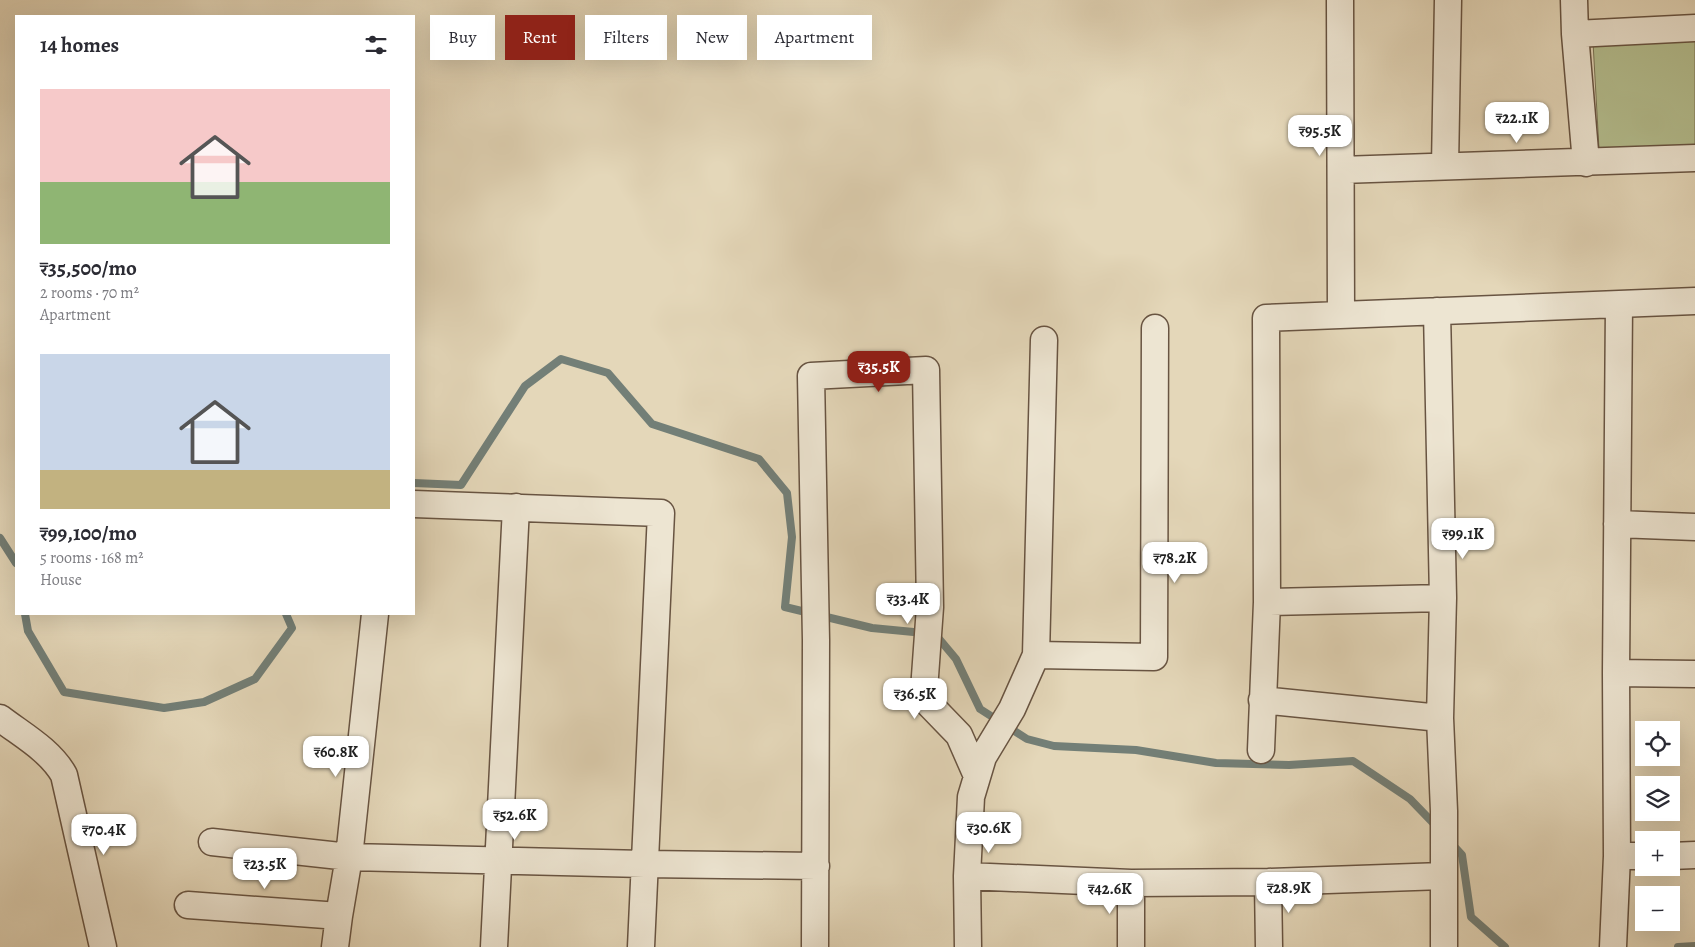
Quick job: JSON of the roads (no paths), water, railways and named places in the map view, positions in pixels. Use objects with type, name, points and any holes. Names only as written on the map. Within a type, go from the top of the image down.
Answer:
[{"type":"street","points":[[1340,0],[1341,315]]},
{"type":"street","points":[[1445,166],[1448,0]]},
{"type":"street","points":[[1574,0],[1586,163]]},
{"type":"street","points":[[1575,34],[1695,28]]},
{"type":"street","points":[[1341,170],[1695,158]]},
{"type":"street","points":[[1261,750],[1267,602],[1266,318],[1695,301]]},
{"type":"street","points":[[1613,937],[1617,856],[1616,673],[1619,304]]},
{"type":"street","points":[[1437,311],[1443,598],[1440,718],[1444,812],[1444,947]]},
{"type":"street","points":[[1036,655],[1154,657],[1155,328]]},
{"type":"street","points":[[968,947],[967,876],[971,797],[980,766],[1012,709],[1036,655],[1044,340]]},
{"type":"street","points":[[815,947],[816,593],[811,376],[926,370],[930,608],[924,690],[928,704],[959,735],[980,766]]},
{"type":"street","points":[[415,504],[661,513],[641,947]]},
{"type":"street","points":[[494,947],[516,507]]},
{"type":"street","points":[[1617,524],[1695,527]]},
{"type":"street","points":[[1267,602],[1443,598]]},
{"type":"street","points":[[336,947],[349,857],[375,615]]},
{"type":"street","points":[[1616,673],[1695,674]]},
{"type":"street","points":[[1262,700],[1440,718]]},
{"type":"street","points":[[0,718],[49,755],[64,775],[103,947]]},
{"type":"street","points":[[212,842],[349,857],[816,866]]},
{"type":"street","points":[[1617,856],[1635,856]]},
{"type":"street","points":[[1680,856],[1695,856]]},
{"type":"street","points":[[967,876],[1131,883],[1268,882],[1444,868]]},
{"type":"street","points":[[1268,882],[1269,947]]},
{"type":"street","points":[[1131,883],[1131,947]]},
{"type":"street","points":[[188,905],[339,916]]},
{"type":"waterway","points":[[415,483],[461,485],[525,386],[561,359],[608,373],[652,424],[759,459],[787,493],[792,537],[785,607],[872,628],[924,633]]},
{"type":"waterway","points":[[0,538],[15,561]]},
{"type":"waterway","points":[[25,615],[28,631],[64,692],[164,708],[204,702],[255,679],[292,628],[286,615]]},
{"type":"waterway","points":[[935,634],[956,659],[980,709],[1027,739],[1054,746],[1136,750],[1216,763],[1289,765],[1353,761],[1410,799],[1438,828]]},
{"type":"waterway","points":[[1450,842],[1462,855],[1471,917],[1505,947]]},
{"type":"waterway","points":[[1678,947],[1695,946]]}]
